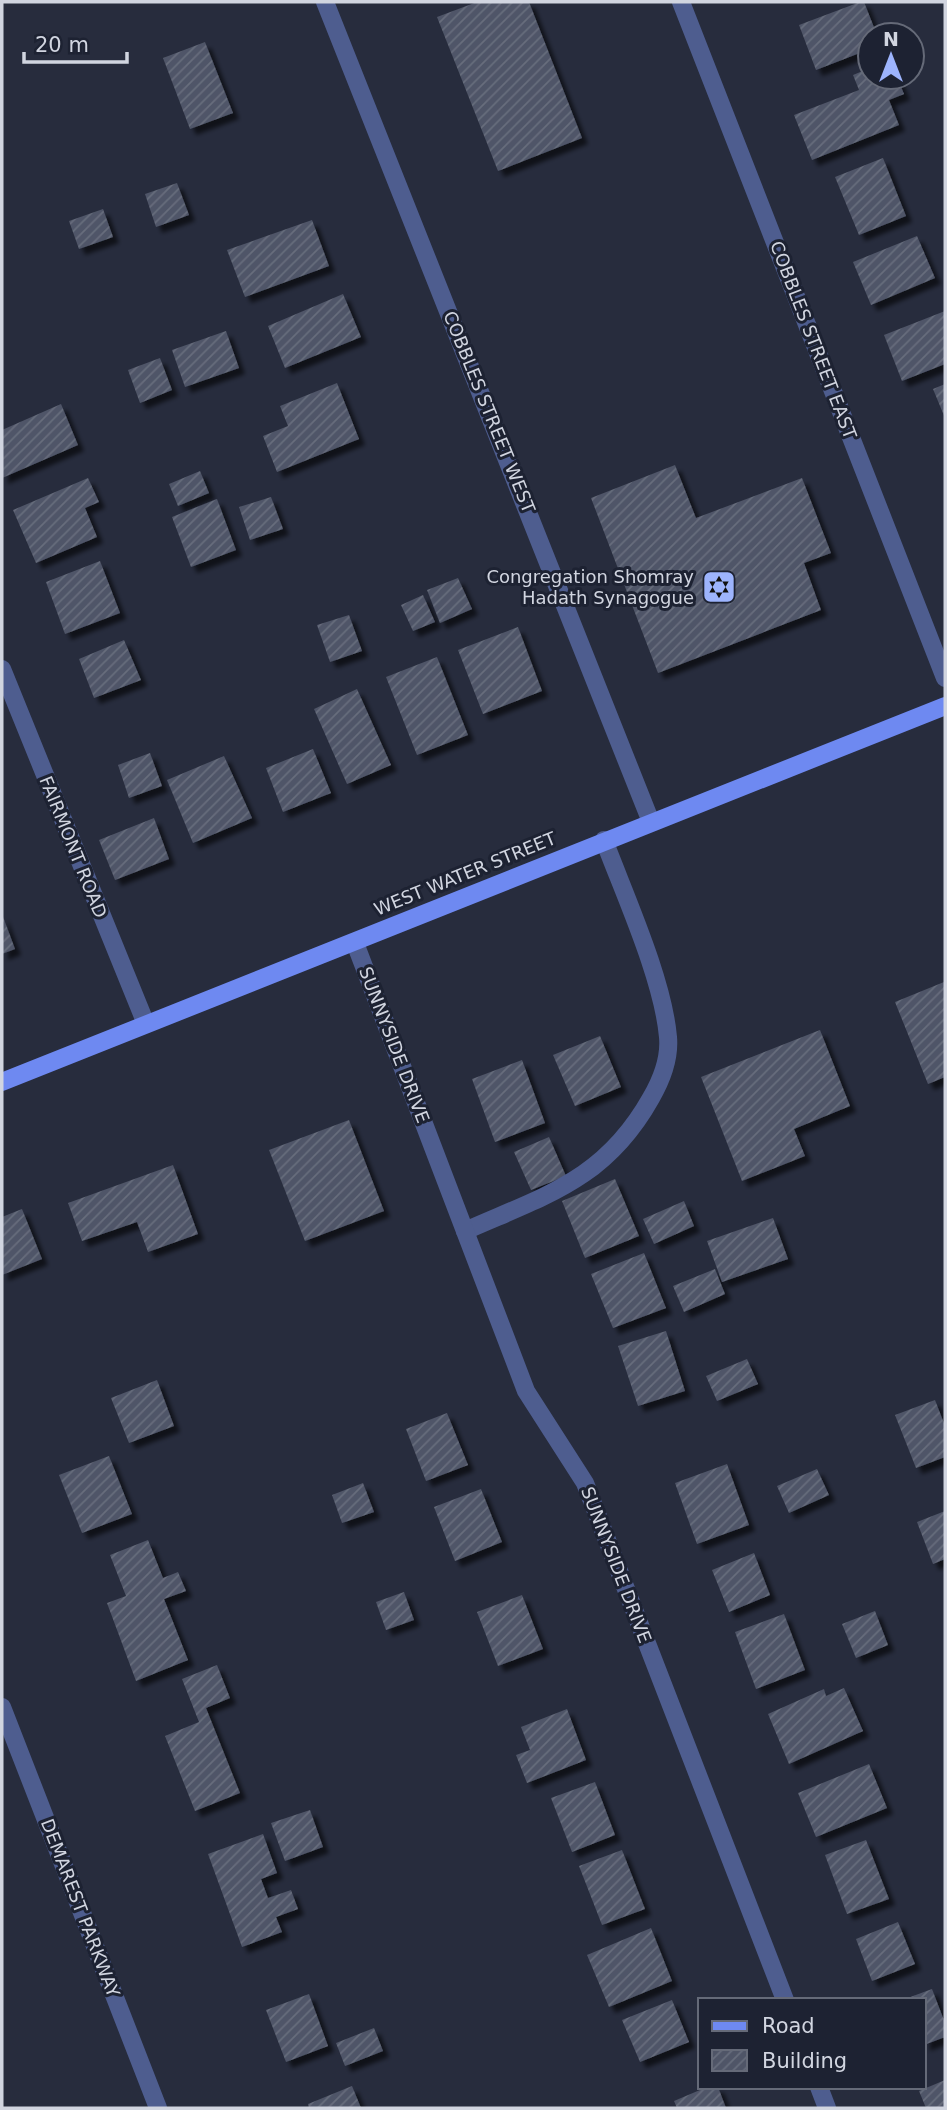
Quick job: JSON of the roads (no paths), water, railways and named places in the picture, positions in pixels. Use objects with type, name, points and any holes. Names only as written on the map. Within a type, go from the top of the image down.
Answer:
[{"type":"main road","name":"WEST WATER STREET","points":[[2,1082],[945,706]]},
{"type":"street","name":"COBBLES STREET WEST","points":[[325,2],[652,822]]},
{"type":"street","name":"COBBLES STREET EAST","points":[[681,2],[945,678]]},
{"type":"street","name":"FAIRMONT ROAD","points":[[2,669],[146,1024]]},
{"type":"street","points":[[465,1231],[543,1197],[585,1174],[613,1153],[639,1119],[667,1063],[668,1039],[662,1001],[604,840]]},
{"type":"street","name":"SUNNYSIDE DRIVE","points":[[355,943],[526,1391],[585,1483],[784,1998]]},
{"type":"street","name":"DEMAREST PARKWAY","points":[[2,1707],[158,2108]]},
{"type":"street","points":[[820,2089],[827,2108]]},
{"type":"place","name":"Congregation Shomray Hadath Synagogue","points":[[719,587]]}]
